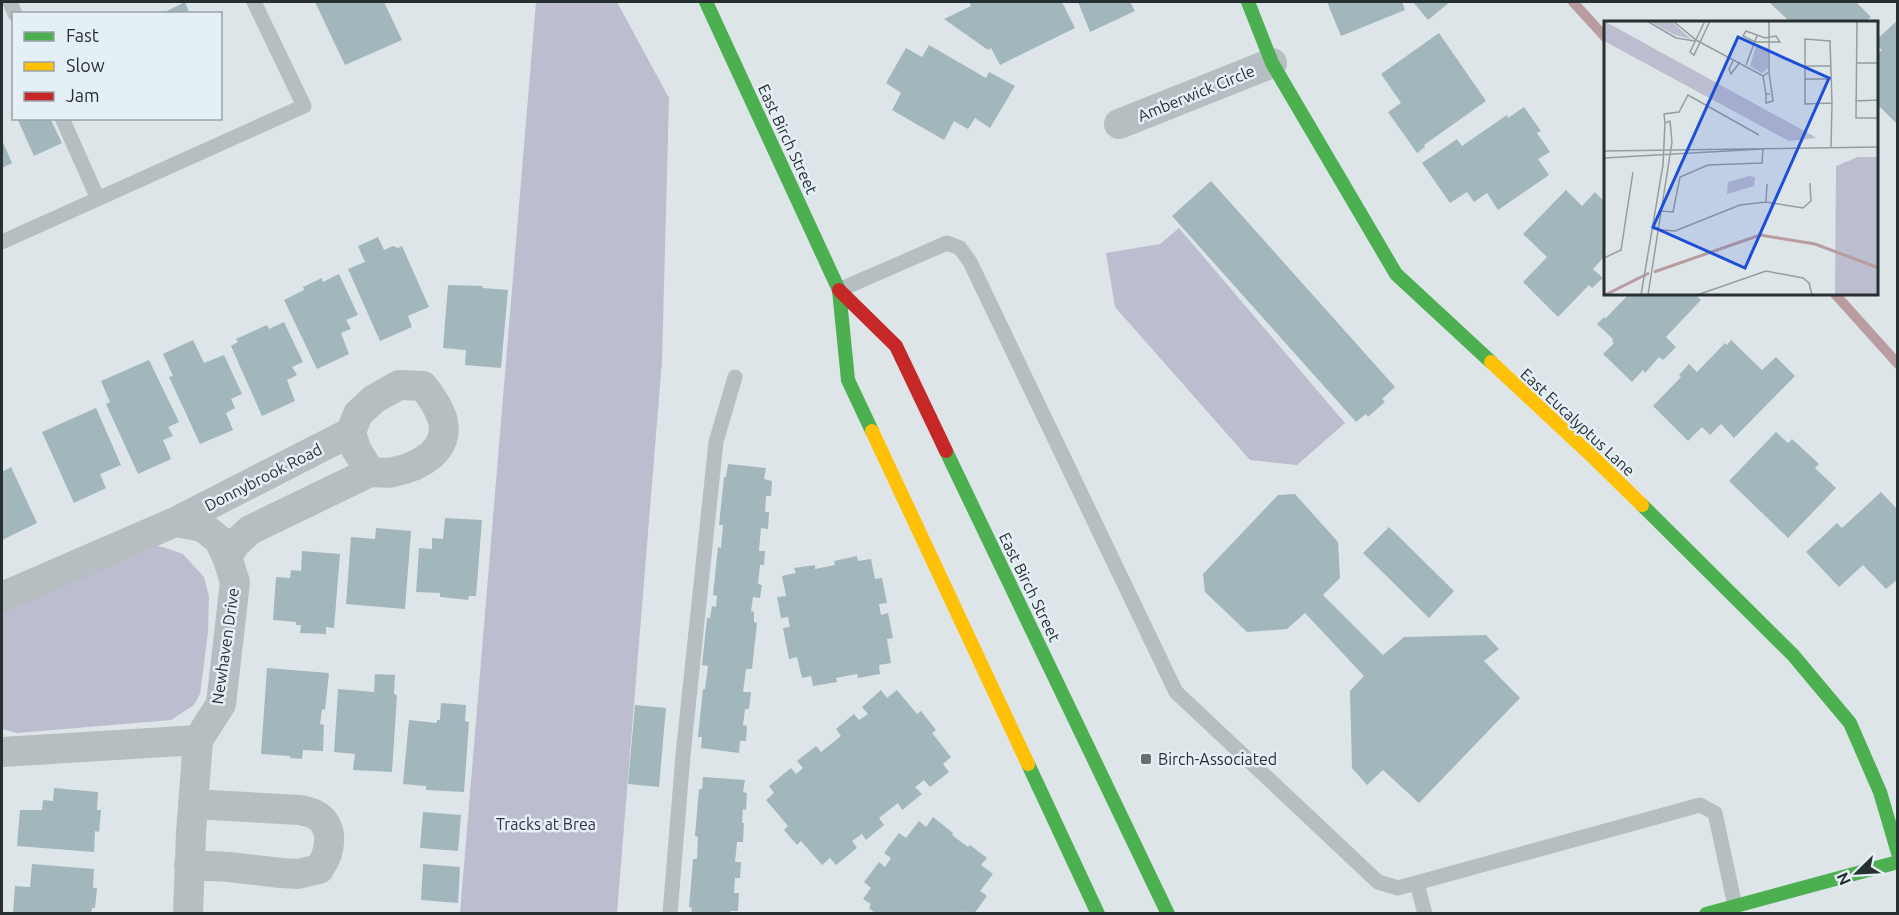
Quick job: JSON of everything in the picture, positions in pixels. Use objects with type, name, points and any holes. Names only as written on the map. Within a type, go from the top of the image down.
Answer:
[{"type":"street","name":"East Birch Street","points":[[706,2],[839,290],[848,380],[1098,914]]},
{"type":"street","name":"East Eucalyptus Lane","points":[[1248,2],[1272,63],[1396,274],[1594,459],[1793,655],[1850,723],[1880,792],[1898,853]]},
{"type":"street","name":"Amberwick Circle","points":[[1119,124],[1272,63]]},
{"type":"street","name":"East Birch Street","points":[[839,290],[896,346],[1168,914]]},
{"type":"street","points":[[228,557],[235,544],[250,530],[369,472],[391,473],[419,465],[436,453],[444,437],[443,420],[435,402],[423,386],[399,385],[374,399],[358,414],[351,432],[356,449],[369,472]]},
{"type":"street","name":"Donnybrook Road","points":[[2,597],[189,524],[351,432]]},
{"type":"street","name":"Newhaven Drive","points":[[188,914],[189,865],[198,740],[221,704],[235,582],[228,557],[219,540],[189,524]]},
{"type":"street","points":[[2,752],[198,740]]},
{"type":"street","points":[[189,865],[298,874],[319,869],[327,858],[330,835],[327,825],[315,814],[300,810],[193,804]]},
{"type":"street","points":[[1706,914],[1898,862]]},
{"type":"lane","points":[[2,242],[304,106],[254,2]]},
{"type":"lane","points":[[63,120],[98,199]]},
{"type":"lane","points":[[839,290],[947,243],[960,248],[970,262],[1176,692],[1378,882],[1398,888],[1700,805],[1716,813],[1736,906]]},
{"type":"lane","points":[[670,914],[683,755],[716,442],[735,377]]},
{"type":"lane","points":[[1417,883],[1425,914]]},
{"type":"green space","name":"Tracks at Brea","points":[[536,2],[617,2],[669,98],[662,361],[617,913],[460,913]]},
{"type":"green space","points":[[1179,228],[1345,423],[1297,465],[1250,460],[1115,307],[1106,253],[1160,244]]},
{"type":"green space","points":[[144,544],[163,547],[183,554],[204,577],[209,597],[208,633],[200,694],[194,705],[171,720],[17,733],[2,729],[2,607]]},
{"type":"building","points":[[185,2],[189,12],[165,12]]},
{"type":"building","points":[[315,2],[384,2],[402,40],[345,65]]},
{"type":"building","points":[[969,2],[1062,2],[1075,28],[1000,65],[991,48],[988,50],[944,19],[971,6]]},
{"type":"building","points":[[1078,2],[1130,2],[1135,11],[1090,32]]},
{"type":"building","points":[[1327,2],[1402,2],[1405,10],[1341,36]]},
{"type":"building","points":[[1413,2],[1450,2],[1428,20]]},
{"type":"building","points":[[1769,2],[1856,2],[1871,17],[1866,21],[1789,21]]},
{"type":"building","points":[[1898,20],[1898,125],[1878,105],[1878,53],[1882,50],[1878,46],[1878,38]]},
{"type":"building","points":[[1439,33],[1486,101],[1424,145],[1425,147],[1417,153],[1388,112],[1401,103],[1381,74]]},
{"type":"building","points":[[929,45],[986,78],[989,72],[1015,86],[990,128],[975,118],[968,129],[954,121],[944,140],[892,110],[901,93],[886,83],[906,48],[922,57]]},
{"type":"building","points":[[1524,107],[1541,131],[1537,133],[1550,152],[1538,159],[1549,175],[1498,210],[1487,193],[1474,202],[1467,192],[1450,203],[1422,163],[1457,139],[1462,146],[1507,115],[1508,118]]},
{"type":"building","points":[[18,120],[51,120],[62,143],[34,156]]},
{"type":"building","points":[[2,140],[12,163],[2,168]]},
{"type":"building","points":[[1211,181],[1395,387],[1382,399],[1385,402],[1368,417],[1366,414],[1356,422],[1172,216]]},
{"type":"building","points":[[1566,190],[1582,206],[1595,192],[1604,201],[1604,257],[1593,269],[1603,278],[1592,288],[1589,285],[1558,317],[1523,282],[1547,257],[1523,234]]},
{"type":"building","points":[[378,237],[384,250],[393,246],[398,248],[402,246],[429,307],[408,316],[412,327],[380,341],[348,269],[365,262],[358,246]]},
{"type":"building","points":[[339,274],[358,315],[346,320],[351,329],[341,333],[349,354],[317,369],[284,300],[322,278],[323,282]]},
{"type":"building","points":[[448,285],[483,286],[482,288],[508,290],[501,368],[465,365],[466,350],[443,348]]},
{"type":"building","points":[[1627,296],[1697,296],[1701,300],[1666,337],[1676,347],[1663,360],[1659,357],[1645,373],[1643,370],[1632,382],[1603,354],[1614,343],[1613,339],[1597,324],[1604,317],[1605,319]]},
{"type":"building","points":[[284,322],[303,362],[292,367],[297,375],[287,380],[295,401],[262,416],[231,346],[238,342],[236,339],[267,325],[269,329]]},
{"type":"building","points":[[193,340],[204,363],[224,355],[242,394],[231,399],[235,408],[226,413],[233,430],[200,444],[169,377],[173,376],[163,354]]},
{"type":"building","points":[[1731,340],[1762,370],[1776,357],[1795,376],[1734,438],[1721,424],[1710,435],[1702,427],[1688,441],[1653,406],[1681,377],[1679,375],[1689,364],[1697,372],[1725,343],[1727,345]]},
{"type":"building","points":[[149,360],[179,422],[168,427],[173,436],[163,440],[171,459],[138,474],[106,404],[110,402],[101,381]]},
{"type":"building","points":[[96,408],[121,465],[100,474],[106,488],[74,503],[42,432]]},
{"type":"building","points":[[1776,432],[1788,443],[1792,439],[1819,464],[1815,468],[1836,488],[1788,538],[1729,481]]},
{"type":"building","points":[[728,464],[766,468],[764,479],[772,481],[771,496],[766,496],[765,512],[769,512],[768,529],[761,528],[759,551],[765,551],[764,565],[760,565],[758,584],[762,585],[760,598],[753,597],[751,611],[754,612],[754,622],[757,623],[752,669],[746,669],[743,692],[751,692],[749,709],[745,709],[743,725],[747,726],[746,741],[740,741],[739,753],[701,748],[702,737],[698,737],[708,666],[702,665],[707,618],[710,618],[712,606],[716,607],[717,596],[713,595],[718,547],[721,548],[723,525],[719,525],[724,477],[726,477]]},
{"type":"building","points":[[11,467],[37,523],[2,540],[2,472]]},
{"type":"building","points":[[1881,492],[1898,510],[1898,579],[1886,589],[1863,565],[1839,587],[1806,552],[1837,523],[1842,528]]},
{"type":"building","points":[[1295,494],[1338,542],[1340,578],[1323,595],[1383,655],[1404,637],[1486,635],[1499,649],[1484,661],[1520,698],[1419,803],[1383,770],[1367,785],[1352,768],[1350,691],[1364,676],[1305,613],[1287,629],[1247,632],[1205,592],[1203,574],[1278,495]]},
{"type":"building","points":[[445,518],[482,520],[476,596],[469,596],[468,600],[440,597],[440,593],[416,592],[419,548],[432,549],[432,538],[443,539]]},
{"type":"building","points":[[1389,527],[1454,591],[1429,618],[1363,553]]},
{"type":"building","points":[[376,528],[411,531],[405,609],[346,604],[351,537],[375,539]]},
{"type":"building","points":[[302,551],[340,554],[334,628],[326,627],[326,634],[300,633],[301,625],[296,625],[296,622],[273,620],[276,577],[290,578],[291,570],[301,571]]},
{"type":"building","points":[[857,556],[858,561],[871,559],[875,579],[882,578],[887,603],[879,604],[881,615],[888,613],[893,638],[887,639],[891,663],[879,665],[880,674],[858,678],[857,674],[836,678],[837,682],[813,686],[811,676],[802,678],[797,657],[789,659],[783,628],[790,627],[788,617],[781,618],[777,597],[786,596],[782,576],[796,573],[794,568],[815,565],[815,569],[835,565],[834,561]]},
{"type":"building","points":[[267,668],[329,673],[325,710],[322,709],[320,724],[324,725],[323,751],[303,750],[302,759],[261,754]]},
{"type":"building","points":[[375,674],[395,675],[394,694],[397,695],[392,772],[353,770],[355,754],[334,752],[338,689],[374,692]]},
{"type":"building","points":[[881,690],[887,698],[897,690],[917,714],[921,711],[936,730],[932,733],[951,757],[943,764],[949,772],[930,787],[924,780],[915,787],[922,794],[902,810],[898,803],[879,818],[884,825],[866,840],[862,834],[852,841],[857,848],[836,865],[830,858],[822,865],[801,841],[797,845],[784,830],[788,826],[766,800],[774,793],[769,786],[791,768],[796,774],[803,768],[797,761],[816,746],[821,752],[841,736],[836,729],[854,714],[859,720],[868,714],[862,707]]},
{"type":"building","points":[[441,703],[466,705],[465,721],[469,722],[464,792],[426,790],[426,786],[403,784],[409,720],[437,723],[437,720],[440,720]]},
{"type":"building","points":[[635,705],[666,708],[659,787],[628,784]]},
{"type":"building","points":[[703,777],[745,780],[743,792],[747,793],[746,810],[743,809],[743,842],[737,842],[735,862],[741,862],[740,878],[735,878],[734,893],[739,893],[738,911],[730,911],[730,914],[691,914],[692,908],[689,907],[693,859],[697,859],[698,837],[695,836],[699,789],[702,789]]},
{"type":"building","points":[[54,788],[98,792],[97,810],[101,810],[99,832],[95,831],[94,852],[17,846],[20,810],[42,810],[43,800],[53,801]]},
{"type":"building","points":[[423,812],[461,815],[458,851],[420,848]]},
{"type":"building","points":[[933,817],[953,833],[952,835],[987,858],[981,865],[993,874],[980,891],[987,896],[974,914],[965,911],[963,914],[876,914],[869,908],[871,904],[863,899],[871,888],[864,882],[879,862],[885,867],[891,858],[884,853],[899,833],[906,838],[919,821],[926,827]]},
{"type":"building","points":[[32,864],[94,869],[93,888],[97,888],[95,908],[92,908],[91,914],[13,914],[15,886],[30,887]]},
{"type":"building","points":[[423,864],[460,867],[458,903],[421,900]]},
{"type":"waterway","points":[[1573,2],[1604,36]]},
{"type":"waterway","points":[[1837,296],[1898,364]]},
{"type":"traffic: fast","points":[[706,2],[839,290],[848,380],[872,431]]},
{"type":"traffic: fast","points":[[1248,2],[1272,63],[1396,274],[1491,362]]},
{"type":"traffic: fast","points":[[946,451],[1168,914]]},
{"type":"traffic: fast","points":[[1642,505],[1793,655],[1850,723],[1880,792],[1898,853]]},
{"type":"traffic: fast","points":[[1028,764],[1098,914]]},
{"type":"traffic: fast","points":[[1706,914],[1898,862]]},
{"type":"traffic: slow","points":[[1491,362],[1642,505]]},
{"type":"traffic: slow","points":[[872,431],[1028,764]]},
{"type":"traffic: jam","points":[[839,290],[896,346],[946,451]]},
{"type":"place","name":"Birch-Associated","points":[[1146,759]]}]
